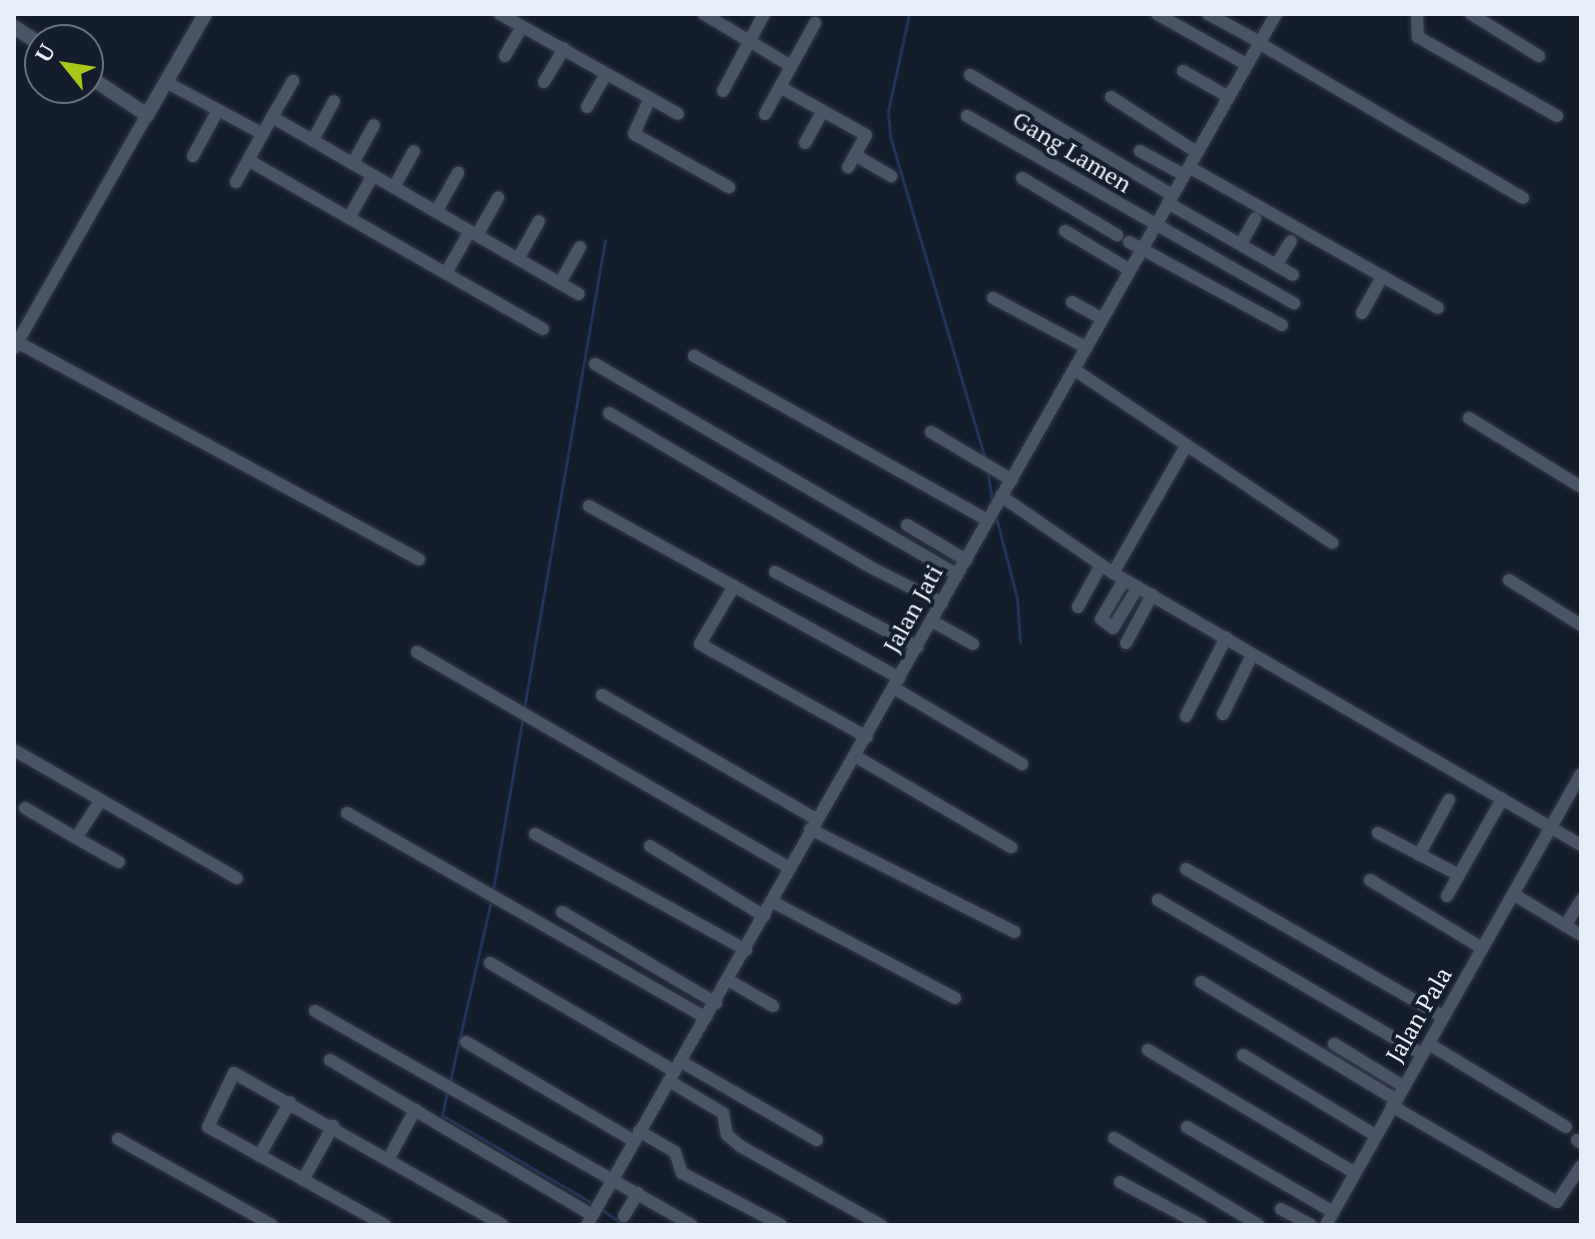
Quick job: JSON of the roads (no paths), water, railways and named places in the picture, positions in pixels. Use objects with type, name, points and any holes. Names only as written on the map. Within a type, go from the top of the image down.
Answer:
[{"type":"street","points":[[205,14],[16,345],[419,559]]},
{"type":"street","points":[[500,14],[678,114]]},
{"type":"street","points":[[704,14],[791,66]]},
{"type":"street","points":[[723,91],[764,14]]},
{"type":"street","points":[[1157,14],[1246,64]]},
{"type":"street","points":[[1208,14],[1523,198]]},
{"type":"street","name":"Jalan Jati","points":[[591,1217],[746,950],[813,824],[867,737],[994,508],[1006,477],[1075,370],[1141,248],[1276,14]]},
{"type":"street","points":[[1417,14],[1418,37],[1557,116]]},
{"type":"street","points":[[1471,14],[1539,56]]},
{"type":"street","points":[[765,114],[815,23]]},
{"type":"street","points":[[505,56],[522,26]]},
{"type":"street","points":[[544,82],[564,49]]},
{"type":"street","points":[[1183,71],[1229,97]]},
{"type":"street","points":[[587,107],[606,74]]},
{"type":"street","points":[[970,75],[1293,275]]},
{"type":"street","points":[[236,182],[293,81]]},
{"type":"street","points":[[166,82],[263,134]]},
{"type":"street","points":[[104,87],[147,115]]},
{"type":"street","points":[[780,87],[866,135],[848,167]]},
{"type":"street","points":[[1111,97],[1198,153]]},
{"type":"street","points":[[650,98],[634,134],[729,187]]},
{"type":"street","points":[[313,140],[334,101]]},
{"type":"street","points":[[193,156],[218,110]]},
{"type":"street","points":[[805,143],[823,111]]},
{"type":"street","name":"Gang Lamen","points":[[967,116],[1154,226],[1294,303]]},
{"type":"street","points":[[272,117],[578,294]]},
{"type":"street","points":[[353,163],[374,125]]},
{"type":"street","points":[[394,187],[414,151]]},
{"type":"street","points":[[1140,151],[1187,171],[1438,308]]},
{"type":"street","points":[[855,155],[891,176]]},
{"type":"street","points":[[248,160],[543,329]]},
{"type":"street","points":[[436,212],[458,173]]},
{"type":"street","points":[[349,218],[373,175]]},
{"type":"street","points":[[1022,178],[1123,239],[1282,325]]},
{"type":"street","points":[[446,273],[498,198]]},
{"type":"street","points":[[1241,244],[1255,219]]},
{"type":"street","points":[[518,259],[539,221]]},
{"type":"street","points":[[1065,231],[1130,270]]},
{"type":"street","points":[[1276,265],[1291,241]]},
{"type":"street","points":[[560,283],[580,247]]},
{"type":"street","points":[[1362,313],[1382,277]]},
{"type":"street","points":[[993,298],[1087,348]]},
{"type":"street","points":[[1072,302],[1103,319]]},
{"type":"street","points":[[694,356],[1101,565],[1581,845]]},
{"type":"street","points":[[595,364],[957,575]]},
{"type":"street","points":[[1075,370],[1185,448],[1332,543]]},
{"type":"street","points":[[609,413],[874,569],[942,603]]},
{"type":"street","points":[[1469,418],[1581,487]]},
{"type":"street","points":[[931,432],[1006,477]]},
{"type":"street","points":[[1138,587],[1113,628],[1101,619],[1118,576],[1185,448]]},
{"type":"street","points":[[589,506],[734,586],[896,683],[1022,764]]},
{"type":"street","points":[[907,525],[966,560]]},
{"type":"street","points":[[1078,607],[1101,565]]},
{"type":"street","points":[[775,572],[917,647]]},
{"type":"street","points":[[1509,580],[1581,625]]},
{"type":"street","points":[[734,586],[700,644],[867,737]]},
{"type":"street","points":[[1126,643],[1152,595]]},
{"type":"street","points":[[932,621],[973,644]]},
{"type":"street","points":[[1186,716],[1226,638]]},
{"type":"street","points":[[417,652],[789,868]]},
{"type":"street","points":[[1223,714],[1252,655]]},
{"type":"street","points":[[602,695],[813,824],[1015,932]]},
{"type":"street","points":[[14,750],[237,878]]},
{"type":"street","points":[[855,756],[1011,847]]},
{"type":"street","name":"Jalan Pala","points":[[1326,1225],[1581,774]]},
{"type":"street","points":[[1447,896],[1502,799]]},
{"type":"street","points":[[76,838],[101,800]]},
{"type":"street","points":[[1419,855],[1449,800]]},
{"type":"street","points":[[25,808],[119,862]]},
{"type":"street","points":[[347,813],[706,1018]]},
{"type":"street","points":[[1378,833],[1459,875]]},
{"type":"street","points":[[535,834],[746,950]]},
{"type":"street","points":[[650,846],[764,916]]},
{"type":"street","points":[[1186,869],[1443,1017]]},
{"type":"street","points":[[1370,880],[1482,948]]},
{"type":"street","points":[[1513,894],[1581,935]]},
{"type":"street","points":[[1158,900],[1566,1127]]},
{"type":"street","points":[[1565,926],[1581,900]]},
{"type":"street","points":[[771,901],[955,998]]},
{"type":"street","points":[[562,912],[716,1003]]},
{"type":"street","points":[[490,963],[674,1071],[817,1140]]},
{"type":"street","points":[[728,980],[773,1006]]},
{"type":"street","points":[[1201,982],[1557,1202],[1581,1166]]},
{"type":"street","points":[[315,1011],[450,1090],[614,1178],[691,1225]]},
{"type":"street","points":[[466,1042],[636,1136],[675,1152],[682,1173],[781,1225]]},
{"type":"street","points":[[1334,1044],[1403,1086]]},
{"type":"street","points":[[1148,1050],[1355,1173]]},
{"type":"street","points":[[1243,1055],[1375,1135]]},
{"type":"street","points":[[330,1060],[591,1217]]},
{"type":"street","points":[[674,1071],[723,1113],[727,1135],[740,1146],[881,1225]]},
{"type":"street","points":[[385,1225],[206,1126],[234,1073],[333,1126],[503,1225]]},
{"type":"street","points":[[259,1156],[290,1102]]},
{"type":"street","points":[[389,1158],[415,1110]]},
{"type":"street","points":[[303,1180],[333,1126]]},
{"type":"street","points":[[1187,1127],[1333,1212]]},
{"type":"street","points":[[1114,1138],[1259,1225]]},
{"type":"street","points":[[118,1139],[272,1225]]},
{"type":"street","points":[[1120,1182],[1201,1225]]},
{"type":"street","points":[[624,1216],[638,1193]]},
{"type":"street","points":[[1281,1209],[1311,1225]]},
{"type":"waterway","points":[[909,14],[888,111],[890,136],[985,458]]},
{"type":"waterway","points":[[524,709],[605,240]]},
{"type":"waterway","points":[[987,469],[992,501]]},
{"type":"waterway","points":[[996,517],[1017,598],[1020,642]]},
{"type":"waterway","points":[[493,890],[523,716]]},
{"type":"waterway","points":[[450,1081],[491,901]]},
{"type":"waterway","points":[[447,1092],[442,1115],[594,1204]]},
{"type":"waterway","points":[[601,1209],[624,1225]]}]
